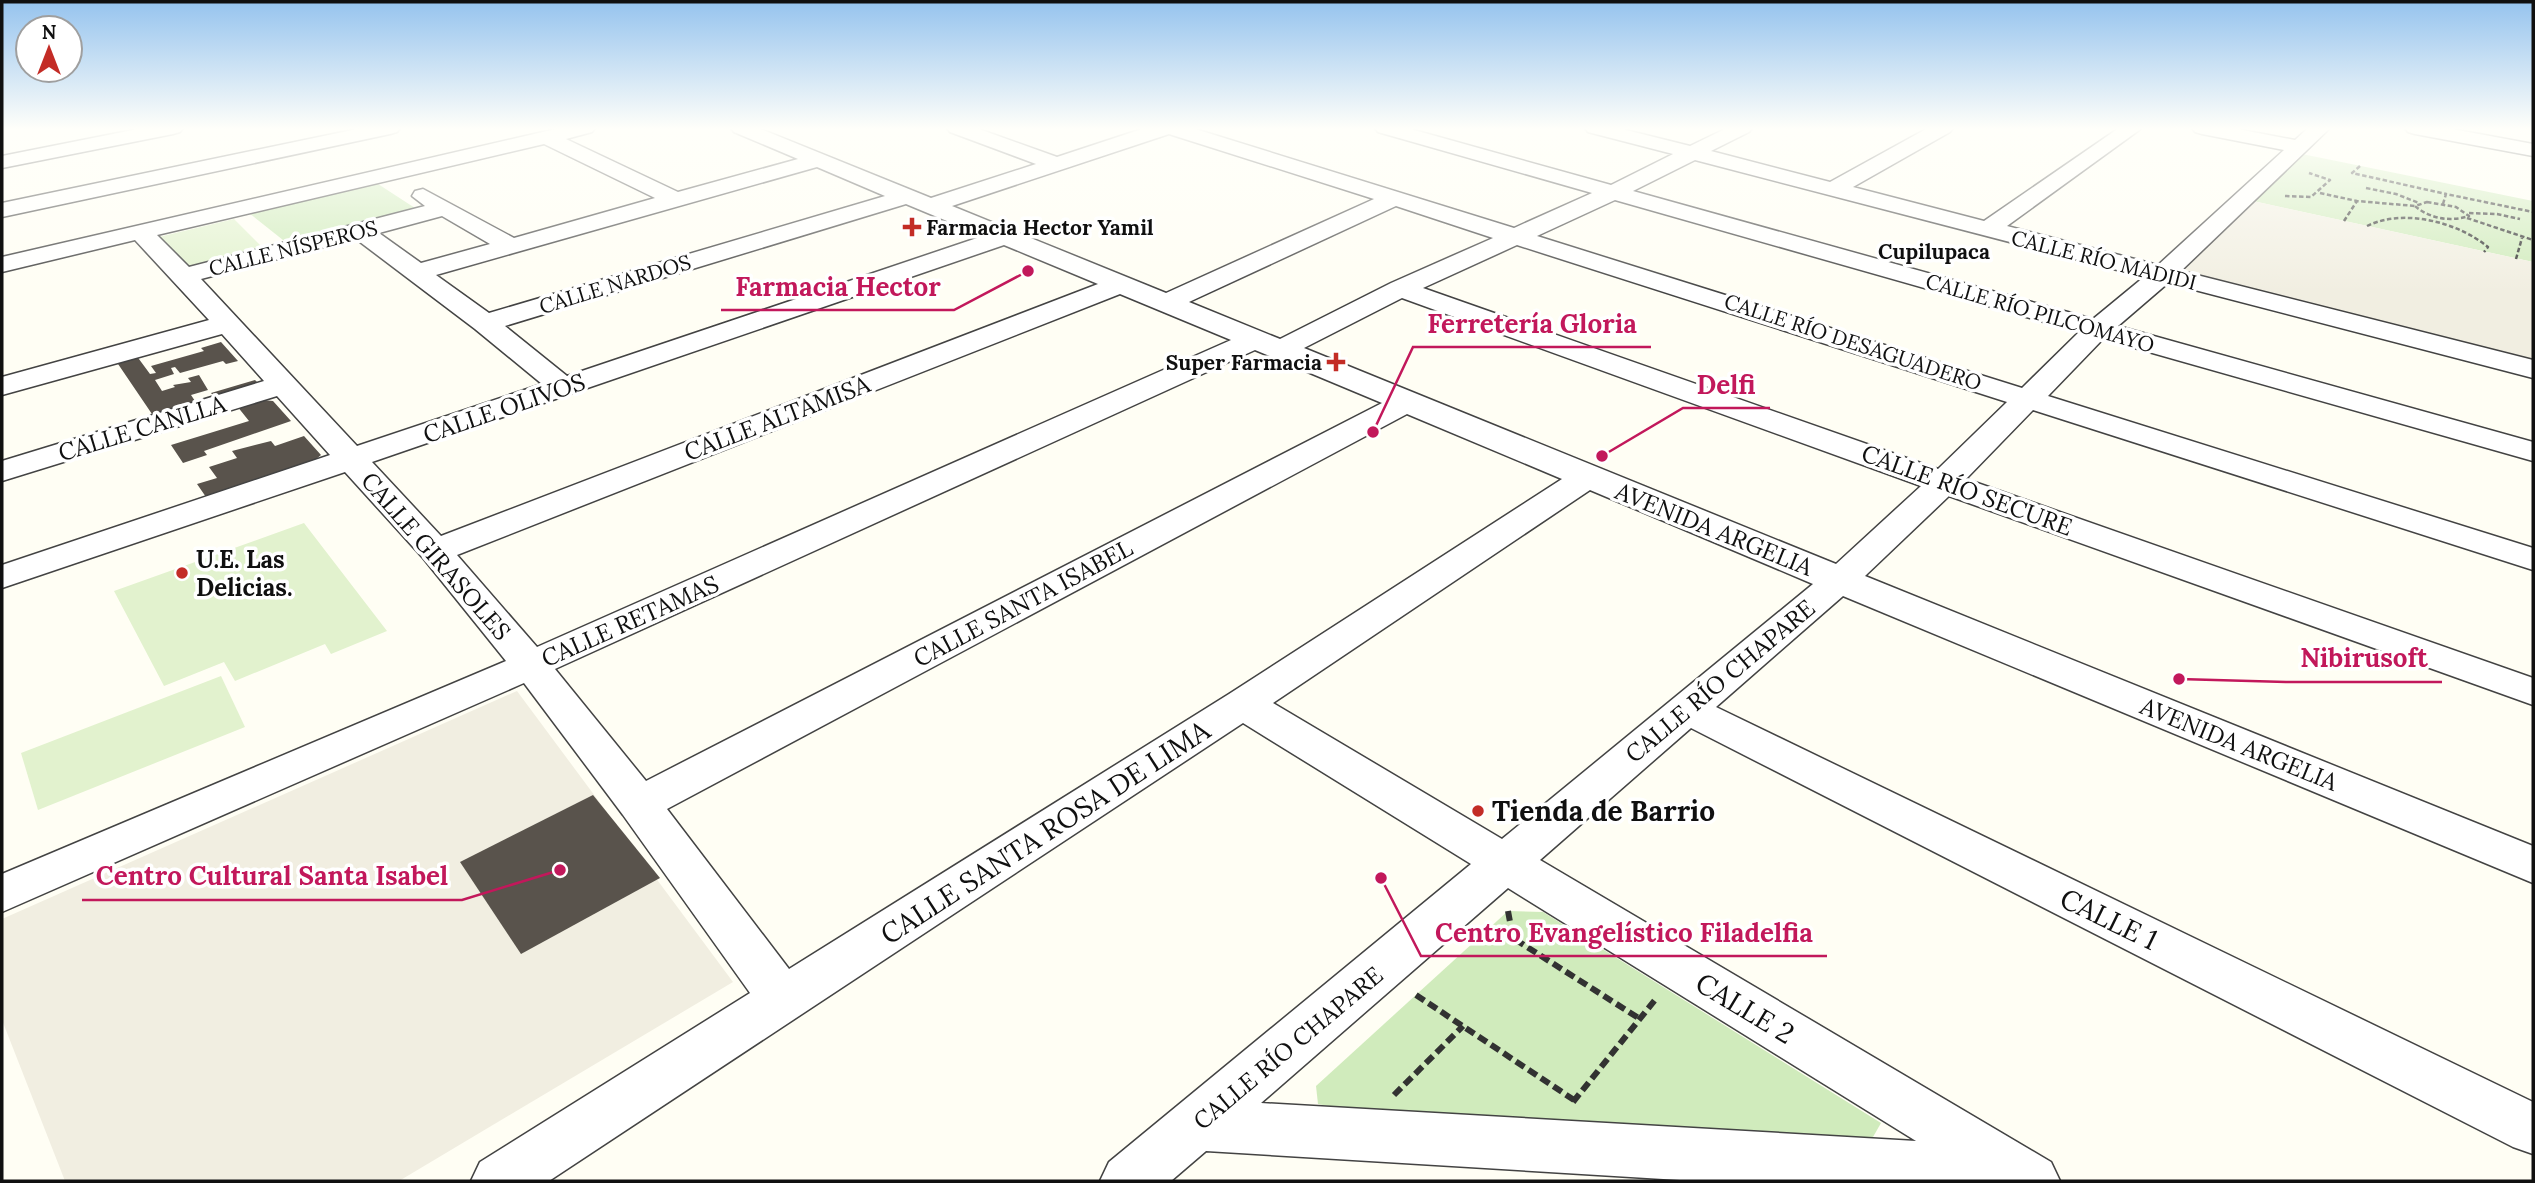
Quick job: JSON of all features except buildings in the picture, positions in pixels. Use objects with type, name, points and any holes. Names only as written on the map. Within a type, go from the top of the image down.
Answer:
[{"type":"street","points":[[2,209],[113,183]]},
{"type":"street","points":[[2,264],[345,183]]},
{"type":"street","points":[[403,183],[442,209],[511,246]]},
{"type":"street","points":[[641,183],[676,200]]},
{"type":"street","points":[[418,272],[736,183]]},
{"type":"street","name":"AVENIDA ARGELIA","points":[[873,183],[2533,865]]},
{"type":"street","name":"CALLE NARDOS","points":[[485,323],[986,183]]},
{"type":"street","name":"CALLE RÍO DESAGUADERO","points":[[1346,183],[1517,235],[2533,559]]},
{"type":"street","name":"CALLE RÍO PILCOMAYO","points":[[1586,183],[2533,452]]},
{"type":"street","name":"CALLE RETAMAS","points":[[2,894],[1400,289],[1630,183]]},
{"type":"street","name":"CALLE RÍO MADIDI","points":[[1806,183],[2533,369]]},
{"type":"street","points":[[1832,190],[1844,183]]},
{"type":"street","points":[[1986,229],[2052,183]]},
{"type":"street","name":"CALLE RÍO CHAPARE","points":[[1129,1181],[1507,863],[1685,708],[1840,580],[1944,482],[2097,330],[2275,183]]},
{"type":"street","points":[[1165,303],[1393,198]]},
{"type":"street","name":"CALLE NÍSPEROS","points":[[184,276],[442,209]]},
{"type":"street","points":[[361,231],[485,323],[564,388]]},
{"type":"street","name":"CALLE GIRASOLES","points":[[140,232],[184,276],[435,551],[531,665],[639,804],[784,1001]]},
{"type":"street","name":"CALLE OLIVOS","points":[[2,577],[1004,237]]},
{"type":"street","name":"CALLE ALTAMISA","points":[[435,551],[1120,285]]},
{"type":"street","name":"CALLE RÍO SECURE","points":[[1400,289],[2533,692]]},
{"type":"street","points":[[2,385],[226,324]]},
{"type":"street","name":"CALLE CANLLA","points":[[2,471],[283,385]]},
{"type":"street","name":"CALLE SANTA ISABEL","points":[[639,804],[1406,402]]},
{"type":"street","name":"CALLE SANTA ROSA DE LIMA","points":[[500,1181],[1243,704],[1587,477]]},
{"type":"street","name":"CALLE 2","points":[[1243,704],[2025,1178]]},
{"type":"street","name":"CALLE 1","points":[[1685,708],[2533,1129]]},
{"type":"street","points":[[1196,1125],[2025,1178]]},
{"type":"path","points":[[2276,194],[2302,199],[2314,198],[2328,183]]},
{"type":"path","points":[[2398,183],[2533,212]]},
{"type":"path","points":[[2366,188],[2396,194],[2417,205],[2421,211],[2437,216],[2497,214],[2520,219]]},
{"type":"path","points":[[2320,193],[2357,201],[2443,204],[2522,238],[2533,240]]},
{"type":"path","points":[[2443,204],[2446,194]]},
{"type":"path","points":[[2344,221],[2357,201]]},
{"type":"path","points":[[2432,222],[2437,216]]},
{"type":"path","points":[[2367,226],[2383,219],[2432,222],[2461,230],[2482,240],[2488,247],[2484,252]]},
{"type":"path","points":[[2516,259],[2522,238]]},
{"type":"path","points":[[1508,911],[1513,938],[1640,1019]]},
{"type":"path","points":[[1569,1109],[1664,988]]},
{"type":"path","points":[[1416,995],[1574,1100]]},
{"type":"path","points":[[1384,1105],[1463,1026]]},
{"type":"green space","points":[[370,183],[377,183],[418,210],[288,244],[249,213]]},
{"type":"green space","points":[[2272,183],[2446,183],[2533,201],[2533,262],[2253,201]]},
{"type":"green space","points":[[234,219],[262,247],[185,267],[159,237]]},
{"type":"green space","points":[[304,523],[387,631],[331,654],[325,644],[235,681],[224,662],[164,686],[114,591]]},
{"type":"green space","points":[[221,676],[245,727],[38,810],[21,753]]},
{"type":"green space","points":[[1508,911],[1543,912],[1881,1123],[1865,1151],[1374,1115],[1318,1104],[1316,1086]]},
{"type":"shaded area","points":[[2253,201],[2533,262],[2533,361],[2181,270]]},
{"type":"shaded area","points":[[517,691],[733,982],[399,1181],[65,1181],[2,1020],[2,919]]},
{"type":"place","name":"Farmacia Hector Yamil","points":[[912,227]]},
{"type":"place","name":"Farmacia Hector","points":[[1028,271]]},
{"type":"place","name":"Super Farmacia","points":[[1336,362]]},
{"type":"place","name":"Ferretería Gloria","points":[[1373,432]]},
{"type":"place","name":"Delfi","points":[[1602,456]]},
{"type":"place","name":"U.E. Las Delicias.","points":[[182,573]]},
{"type":"place","name":"Nibirusoft","points":[[2179,679]]},
{"type":"place","name":"Tienda de Barrio","points":[[1478,811]]},
{"type":"place","name":"Centro Cultural Santa Isabel","points":[[560,870]]},
{"type":"place","name":"Centro Evangelístico Filadelfia","points":[[1381,878]]},
{"type":"district","name":"Cupilupaca","points":[[1934,251]]}]
